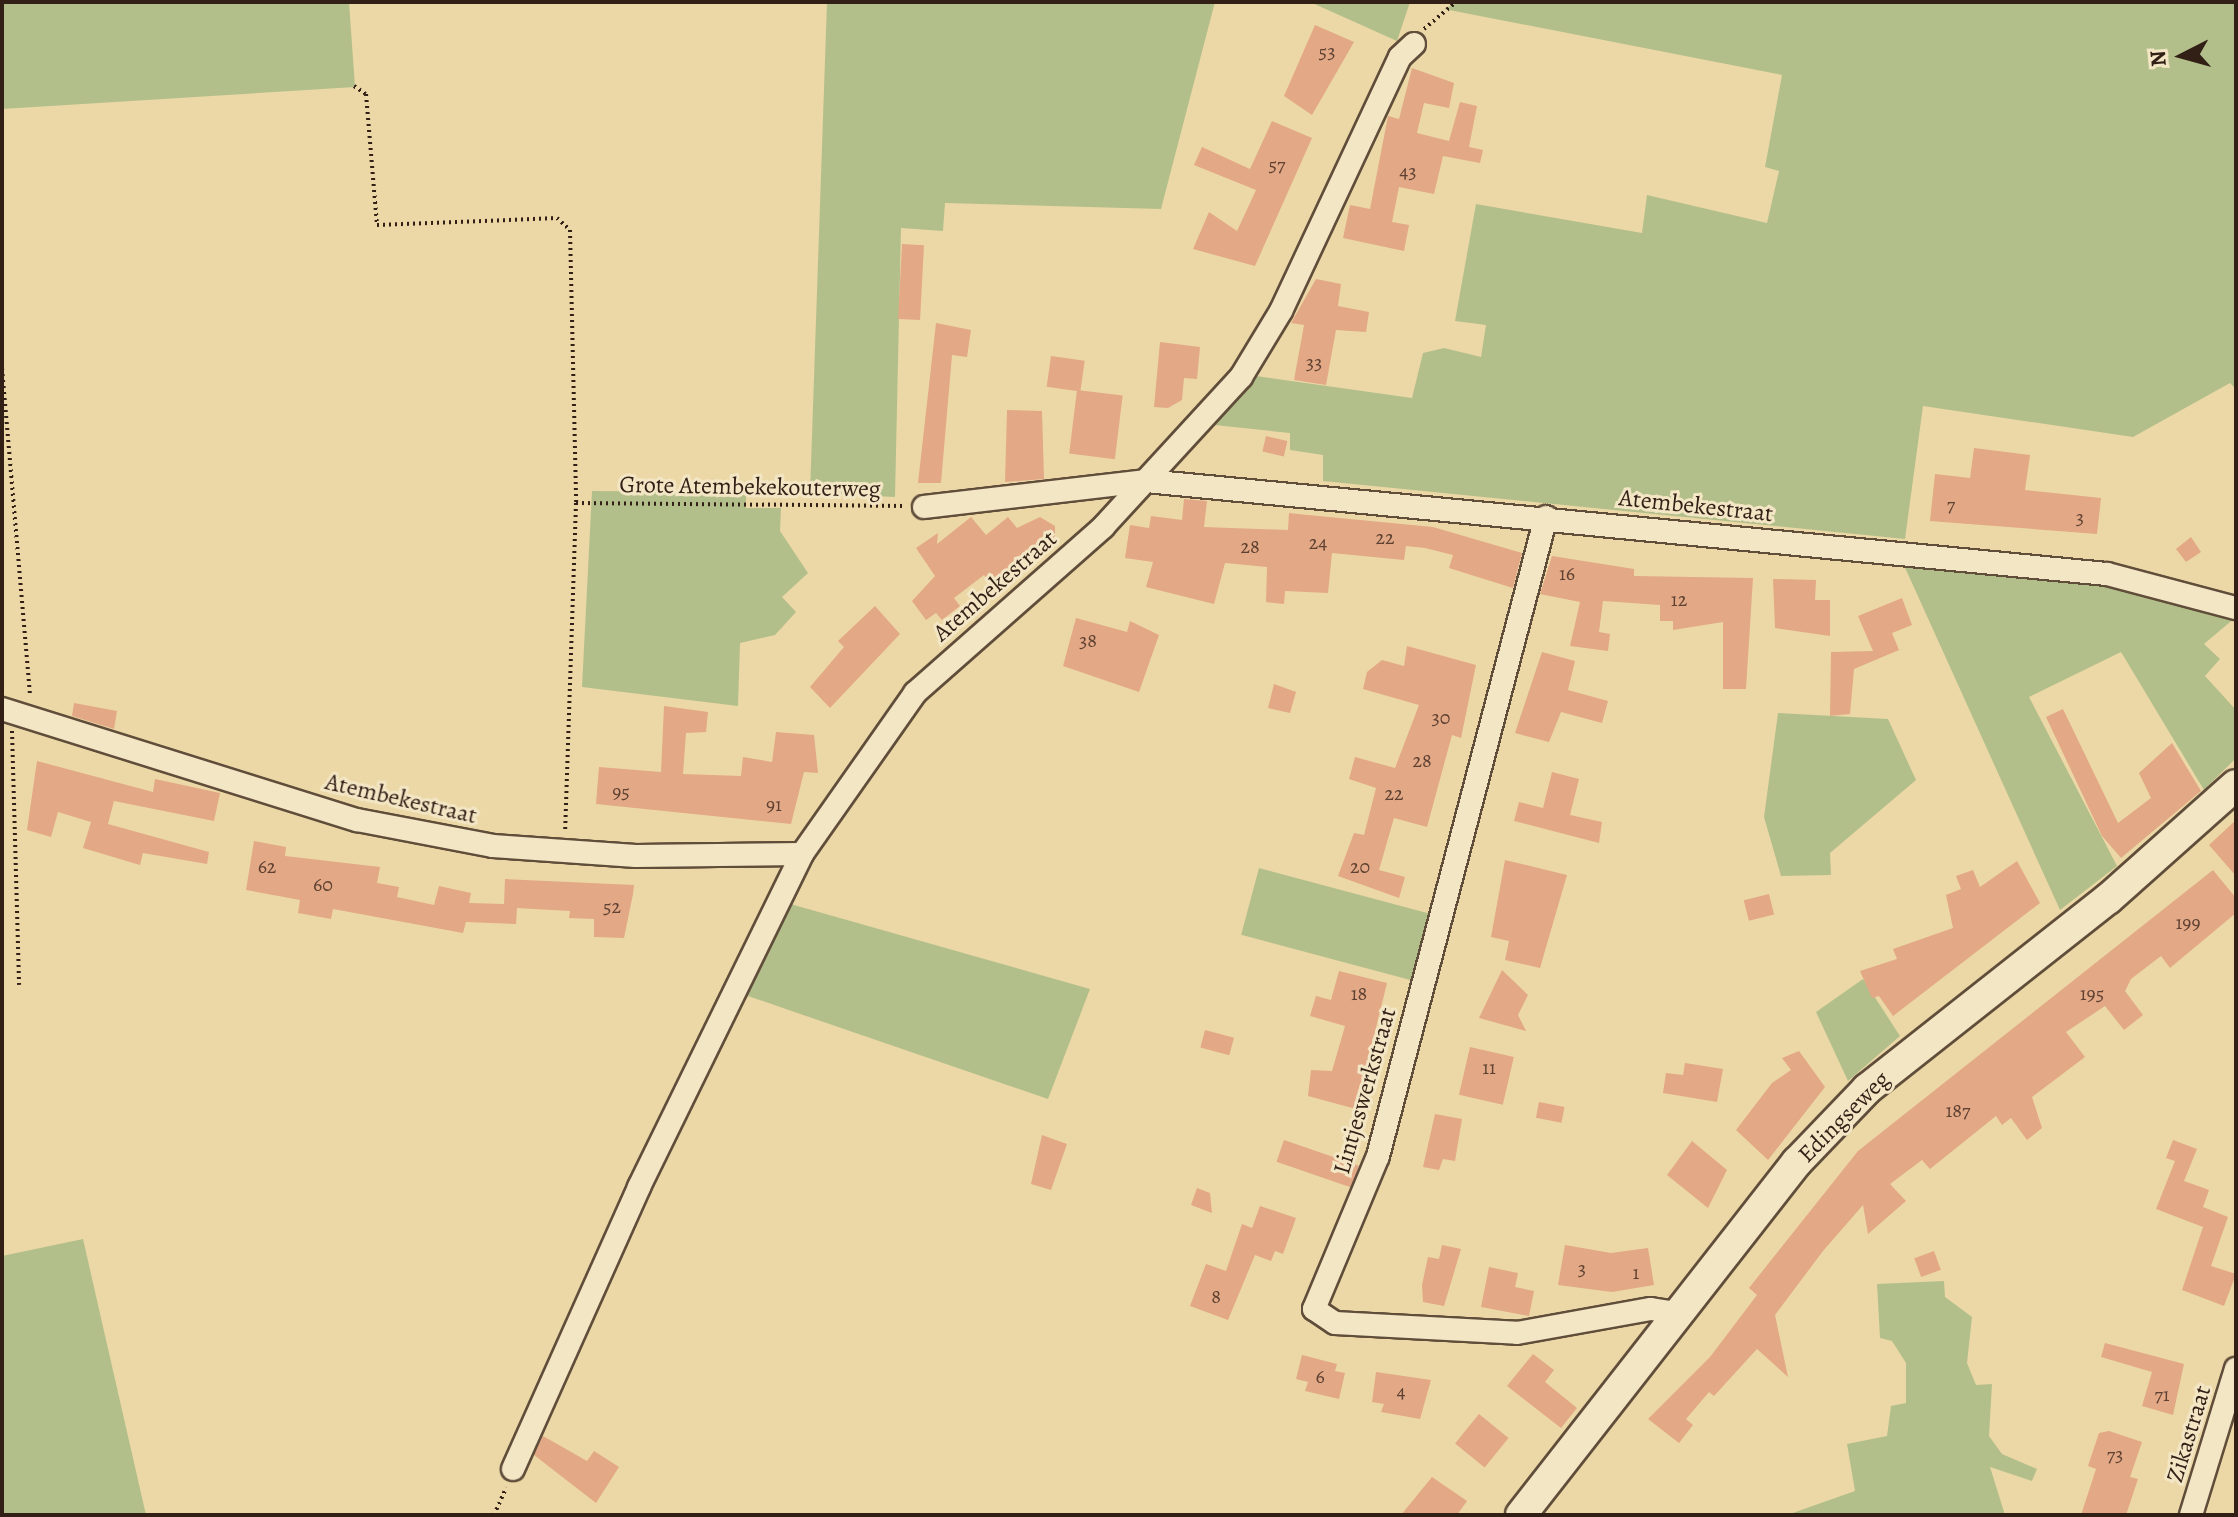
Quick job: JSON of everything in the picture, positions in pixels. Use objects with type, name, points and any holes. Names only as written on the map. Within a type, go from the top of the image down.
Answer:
[{"type":"main road","name":"Edingseweg","points":[[1521,1515],[1682,1314],[1797,1162],[1867,1089],[2108,899],[2236,785]]},
{"type":"street","name":"Atembekestraat","points":[[513,1469],[639,1187],[802,854],[915,693],[1146,481],[1249,365],[1400,57],[1414,44]]},
{"type":"street","name":"Atembekestraat","points":[[924,507],[1146,481],[1546,517],[2107,574],[2236,608]]},
{"type":"street","name":"Lintjeswerkstraat","points":[[1546,517],[1378,1156],[1314,1309],[1335,1323],[1517,1333],[1651,1309],[1682,1314]]},
{"type":"street","name":"Atembekestraat","points":[[15,713],[357,820],[493,846],[802,854]]},
{"type":"street","name":"Zikastraat","points":[[2191,1515],[2236,1369]]},
{"type":"path","points":[[1414,44],[1432,18],[1456,2]]},
{"type":"path","points":[[354,86],[366,94],[377,225],[557,218],[570,230],[576,503],[565,849]]},
{"type":"path","points":[[2,368],[15,713],[19,985]]},
{"type":"path","name":"Grote Atembekekouterweg","points":[[576,503],[924,507]]},
{"type":"path","points":[[494,1515],[513,1469]]},
{"type":"green space","points":[[2,2],[349,2],[355,87],[2,109]]},
{"type":"green space","points":[[827,2],[1215,2],[1161,209],[945,203],[943,231],[901,228],[895,497],[810,493]]},
{"type":"green space","points":[[1310,2],[1410,2],[1397,41]]},
{"type":"green space","points":[[1457,2],[2236,2],[2236,389],[2230,383],[2133,437],[1923,406],[1905,539],[1323,481],[1323,455],[1290,450],[1290,433],[1205,424],[1249,375],[1412,398],[1423,353],[1444,348],[1481,357],[1486,325],[1455,321],[1476,204],[1642,233],[1647,195],[1767,223],[1779,171],[1765,167],[1782,75],[1444,9]]},
{"type":"green space","points":[[592,491],[746,492],[746,508],[781,508],[780,531],[808,573],[782,597],[796,612],[775,635],[740,643],[738,706],[582,687]]},
{"type":"green space","points":[[1902,561],[2123,585],[2236,617],[2204,644],[2220,659],[2205,676],[2236,710],[2236,758],[2204,790],[2121,652],[2029,697],[2117,866],[2060,910]]},
{"type":"green space","points":[[1778,713],[1888,719],[1916,780],[1830,853],[1831,875],[1781,876],[1764,817]]},
{"type":"green space","points":[[1259,868],[1432,914],[1414,981],[1241,935]]},
{"type":"green space","points":[[787,903],[1090,989],[1048,1099],[742,994]]},
{"type":"green space","points":[[1863,979],[1900,1036],[1848,1081],[1816,1012]]},
{"type":"green space","points":[[83,1239],[146,1515],[2,1515],[2,1256]]},
{"type":"green space","points":[[1944,1281],[1945,1297],[1972,1317],[1967,1363],[1976,1385],[1992,1384],[1989,1436],[2002,1454],[2037,1469],[2032,1481],[1990,1467],[2005,1515],[1787,1515],[1855,1491],[1847,1444],[1887,1436],[1891,1406],[1906,1403],[1906,1363],[1892,1341],[1880,1338],[1877,1284]]},
{"type":"building","points":[[1315,25],[1354,42],[1312,115],[1284,96]]},
{"type":"building","points":[[1412,68],[1454,83],[1449,108],[1424,103],[1417,133],[1449,141],[1460,102],[1477,106],[1469,147],[1483,150],[1480,163],[1443,156],[1434,194],[1399,187],[1392,222],[1409,225],[1404,251],[1343,238],[1350,205],[1370,209],[1388,116],[1399,119]]},
{"type":"building","points":[[1272,121],[1312,138],[1255,266],[1193,249],[1209,212],[1237,231],[1256,190],[1194,165],[1202,147],[1250,169]]},
{"type":"building","points":[[902,244],[924,245],[920,320],[898,319]]},
{"type":"building","points":[[1316,279],[1341,284],[1338,306],[1369,312],[1366,332],[1336,330],[1326,385],[1294,380],[1304,325],[1291,323]]},
{"type":"building","points":[[936,323],[971,330],[967,357],[952,355],[941,483],[918,483]]},
{"type":"building","points":[[1160,342],[1200,347],[1197,379],[1184,378],[1182,400],[1168,408],[1154,407]]},
{"type":"building","points":[[1051,356],[1085,361],[1080,391],[1047,387]]},
{"type":"building","points":[[1077,390],[1123,396],[1115,459],[1069,454]]},
{"type":"building","points":[[1007,410],[1042,411],[1044,479],[1005,482]]},
{"type":"building","points":[[1266,436],[1287,441],[1284,457],[1262,452]]},
{"type":"building","points":[[1974,448],[2030,455],[2025,490],[2101,498],[2097,534],[1930,521],[1935,474],[1970,478]]},
{"type":"building","points":[[1184,499],[1207,501],[1204,527],[1288,530],[1289,513],[1433,527],[1522,553],[1513,588],[1449,568],[1453,555],[1425,548],[1406,546],[1404,560],[1332,553],[1328,593],[1285,591],[1284,604],[1266,602],[1267,567],[1225,563],[1214,604],[1146,587],[1153,562],[1125,558],[1130,525],[1149,528],[1151,516],[1182,520]]},
{"type":"building","points":[[971,517],[986,535],[1008,517],[1017,528],[1040,517],[1055,526],[1055,537],[991,585],[984,575],[954,598],[960,606],[942,620],[936,613],[926,620],[912,601],[935,576],[916,548],[938,533],[937,544]]},
{"type":"building","points":[[2191,537],[2201,552],[2186,562],[2176,549]]},
{"type":"building","points":[[1552,556],[1634,569],[1634,576],[1753,578],[1746,689],[1723,689],[1723,622],[1673,630],[1673,621],[1660,621],[1660,605],[1603,601],[1599,632],[1610,634],[1608,651],[1570,646],[1580,602],[1540,594]]},
{"type":"building","points":[[1773,579],[1816,580],[1815,600],[1830,600],[1830,636],[1775,628]]},
{"type":"building","points":[[1902,598],[1912,625],[1892,633],[1899,650],[1854,669],[1850,714],[1830,716],[1831,652],[1873,651],[1858,616]]},
{"type":"building","points":[[875,606],[900,634],[830,708],[810,687],[844,647],[838,641]]},
{"type":"building","points":[[1076,618],[1127,632],[1130,621],[1159,635],[1139,692],[1063,666]]},
{"type":"building","points":[[1407,646],[1476,665],[1461,738],[1452,735],[1427,827],[1394,818],[1379,870],[1405,877],[1399,898],[1338,876],[1354,833],[1364,835],[1376,788],[1349,779],[1355,757],[1395,768],[1419,705],[1363,689],[1367,672],[1382,660],[1404,666]]},
{"type":"building","points":[[1542,652],[1575,661],[1568,690],[1608,701],[1602,723],[1561,712],[1549,742],[1515,733]]},
{"type":"building","points":[[1274,684],[1296,692],[1290,713],[1268,708]]},
{"type":"building","points":[[74,703],[117,711],[114,729],[72,716]]},
{"type":"building","points":[[664,706],[708,712],[706,732],[686,733],[683,774],[741,776],[743,757],[772,762],[776,732],[814,735],[818,773],[804,772],[791,824],[596,804],[599,767],[661,772]]},
{"type":"building","points":[[2063,709],[2118,823],[2151,798],[2139,773],[2172,743],[2201,791],[2121,858],[2102,836],[2046,717]]},
{"type":"building","points":[[37,761],[153,792],[155,779],[220,793],[214,821],[114,801],[108,824],[209,852],[207,864],[143,853],[140,865],[83,848],[91,822],[58,812],[51,837],[27,830]]},
{"type":"building","points":[[1552,772],[1579,779],[1570,815],[1602,822],[1599,843],[1514,821],[1519,802],[1543,808]]},
{"type":"building","points":[[2236,820],[2236,876],[2209,845]]},
{"type":"building","points":[[254,841],[286,847],[285,856],[380,867],[377,883],[399,887],[397,897],[434,905],[439,886],[471,893],[469,903],[504,904],[505,879],[634,885],[633,894],[624,938],[594,937],[594,919],[569,918],[570,911],[517,908],[516,924],[466,922],[463,933],[333,909],[331,919],[298,913],[300,900],[246,890]]},
{"type":"building","points":[[1505,860],[1567,875],[1540,968],[1505,960],[1509,941],[1491,937]]},
{"type":"building","points":[[2017,861],[2040,903],[1893,1016],[1879,996],[1872,998],[1860,971],[1897,959],[1893,949],[1953,928],[1946,895],[1961,889],[1956,876],[1973,870],[1980,887]]},
{"type":"building","points":[[2213,870],[2236,898],[2236,913],[2170,968],[2161,956],[2131,979],[2125,991],[2143,1015],[2124,1030],[2105,1006],[2066,1032],[2085,1057],[2032,1097],[2042,1128],[2027,1140],[2011,1118],[2002,1125],[1996,1116],[1930,1169],[1922,1160],[1890,1184],[1906,1201],[1868,1234],[1863,1205],[1823,1251],[1775,1315],[1788,1377],[1757,1349],[1714,1396],[1709,1392],[1686,1419],[1693,1425],[1679,1443],[1648,1419],[1710,1357],[1757,1295],[1749,1288],[1858,1151]]},
{"type":"building","points":[[1769,894],[1774,914],[1749,921],[1744,900]]},
{"type":"building","points":[[1502,970],[1528,995],[1518,1015],[1526,1031],[1479,1018]]},
{"type":"building","points":[[1339,971],[1387,983],[1356,1109],[1308,1096],[1311,1070],[1332,1071],[1345,1026],[1310,1016],[1316,996],[1331,1000]]},
{"type":"building","points":[[1205,1030],[1234,1038],[1229,1055],[1200,1047]]},
{"type":"building","points":[[1470,1047],[1514,1057],[1503,1105],[1459,1095]]},
{"type":"building","points":[[1799,1051],[1825,1087],[1768,1160],[1736,1130],[1772,1083],[1791,1070],[1782,1058]]},
{"type":"building","points":[[1685,1063],[1723,1069],[1717,1102],[1663,1093],[1666,1073],[1683,1075]]},
{"type":"building","points":[[1539,1102],[1565,1107],[1561,1123],[1536,1118]]},
{"type":"building","points":[[1435,1114],[1462,1119],[1455,1161],[1443,1159],[1439,1170],[1423,1167]]},
{"type":"building","points":[[1042,1135],[1067,1144],[1051,1190],[1031,1184]]},
{"type":"building","points":[[1284,1140],[1359,1166],[1351,1187],[1277,1162]]},
{"type":"building","points":[[2173,1140],[2197,1149],[2184,1181],[2209,1190],[2203,1207],[2228,1217],[2211,1266],[2236,1274],[2224,1306],[2182,1290],[2203,1227],[2156,1209],[2175,1161],[2166,1158]]},
{"type":"building","points":[[1692,1141],[1727,1170],[1708,1208],[1667,1175]]},
{"type":"building","points":[[1197,1188],[1210,1193],[1212,1213],[1191,1205]]},
{"type":"building","points":[[1260,1206],[1296,1218],[1283,1254],[1275,1251],[1271,1261],[1255,1255],[1228,1320],[1190,1306],[1206,1264],[1226,1271],[1242,1224],[1252,1228]]},
{"type":"building","points":[[1442,1245],[1461,1249],[1444,1306],[1423,1302],[1422,1285],[1428,1257],[1439,1259]]},
{"type":"building","points":[[1565,1245],[1611,1253],[1648,1248],[1654,1285],[1612,1292],[1558,1285]]},
{"type":"building","points":[[1934,1251],[1941,1270],[1921,1277],[1914,1258]]},
{"type":"building","points":[[1489,1267],[1518,1273],[1515,1287],[1534,1291],[1529,1316],[1481,1307]]},
{"type":"building","points":[[2105,1343],[2184,1364],[2173,1415],[2142,1406],[2152,1372],[2101,1357]]},
{"type":"building","points":[[1533,1354],[1554,1370],[1545,1382],[1577,1408],[1561,1428],[1507,1386]]},
{"type":"building","points":[[1302,1355],[1337,1364],[1335,1371],[1345,1373],[1339,1399],[1305,1391],[1308,1382],[1296,1379]]},
{"type":"building","points":[[1376,1372],[1431,1380],[1420,1419],[1381,1412],[1384,1404],[1372,1402]]},
{"type":"building","points":[[1479,1414],[1509,1438],[1485,1467],[1455,1444]]},
{"type":"building","points":[[2109,1431],[2142,1442],[2130,1477],[2138,1479],[2126,1515],[2081,1515],[2096,1469],[2088,1466],[2099,1433]]},
{"type":"building","points":[[543,1436],[587,1461],[594,1451],[619,1467],[596,1503],[534,1455]]},
{"type":"building","points":[[1432,1477],[1467,1501],[1457,1515],[1401,1515]]}]
